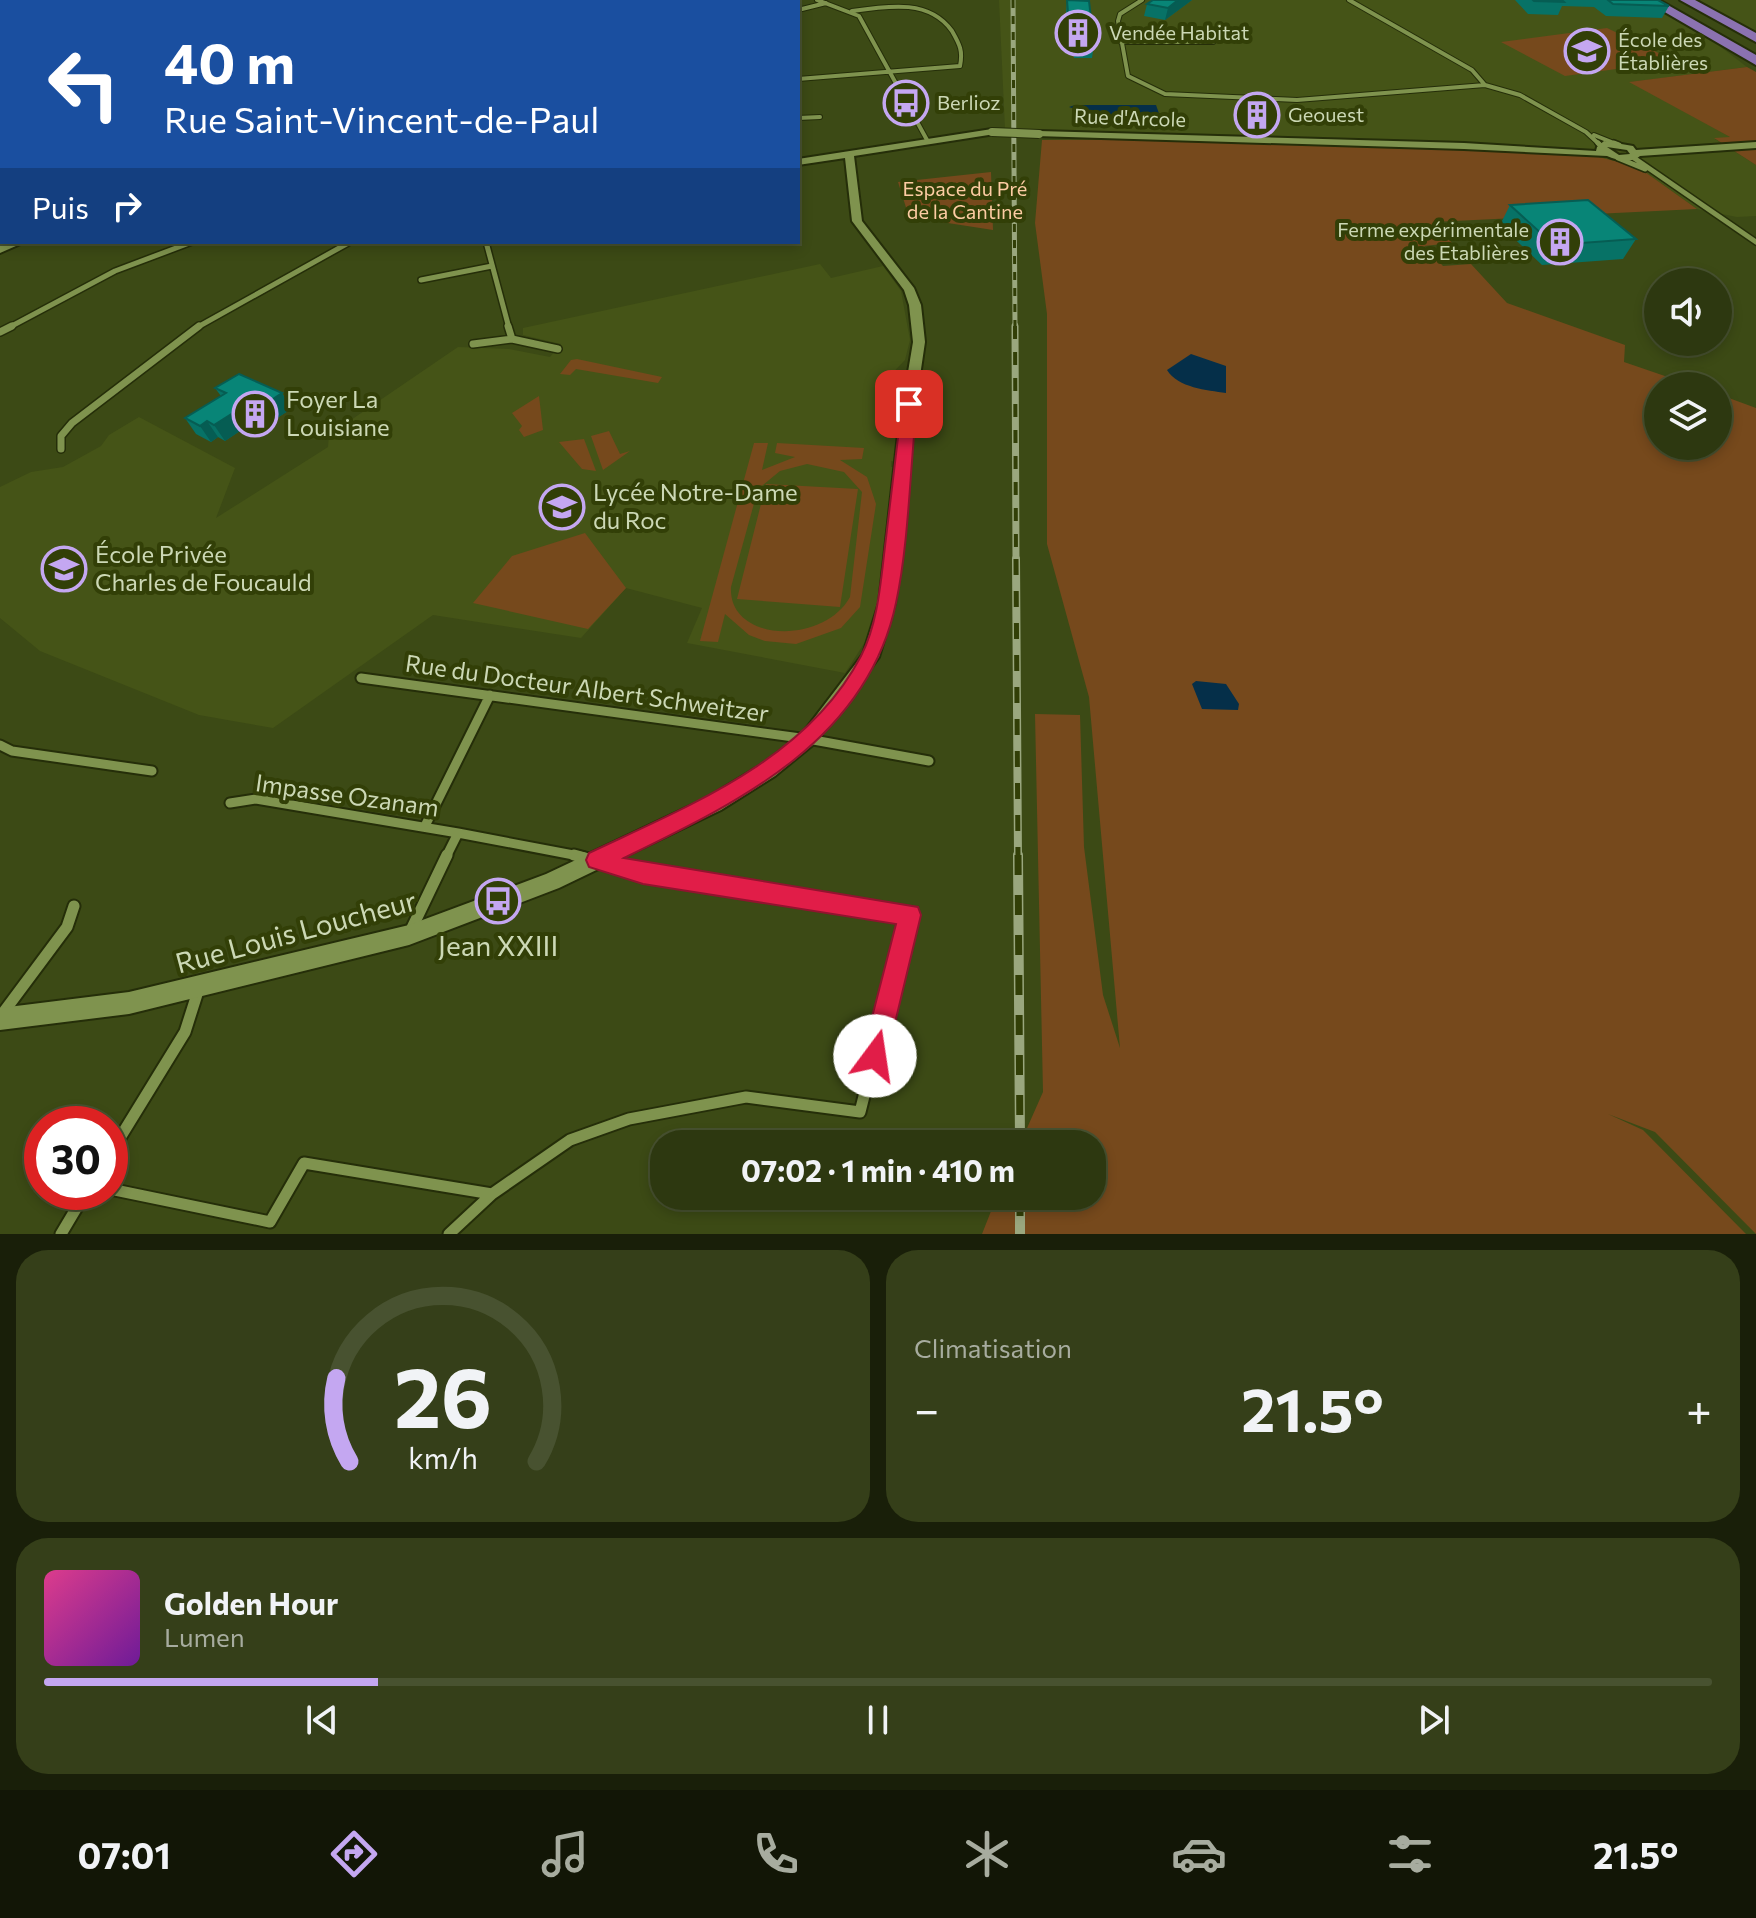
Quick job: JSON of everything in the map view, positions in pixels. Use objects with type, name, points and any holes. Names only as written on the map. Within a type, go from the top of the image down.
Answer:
[{"type":"highway","points":[[1650,0],[1756,61]]},
{"type":"highway","points":[[1663,0],[1756,52]]},
{"type":"highway","points":[[1673,0],[1756,45]]},
{"type":"highway","points":[[1686,0],[1756,38]]},
{"type":"street","points":[[817,0],[859,16],[927,140]]},
{"type":"street","points":[[1142,0],[1120,14],[1121,42],[1128,76],[1165,94],[1307,100],[1485,85],[1520,95],[1586,132],[1622,146],[1756,242]]},
{"type":"street","points":[[1349,0],[1472,70],[1485,85]]},
{"type":"street","points":[[800,79],[960,66],[963,51],[946,15],[917,2],[852,11]]},
{"type":"street","points":[[800,10],[826,3]]},
{"type":"street","points":[[1121,42],[1213,42]]},
{"type":"street","points":[[800,118],[820,117]]},
{"type":"street","name":"Rue d'Arcole","points":[[800,162],[992,132],[1602,149]]},
{"type":"street","points":[[1586,132],[1602,149],[1660,175]]},
{"type":"street","points":[[1602,149],[1622,146],[1756,145]]},
{"type":"street","points":[[1618,158],[1692,147]]},
{"type":"street","points":[[849,154],[857,221],[910,290],[915,305],[919,342],[914,376]]},
{"type":"street","points":[[0,332],[91,282],[187,244]]},
{"type":"street","points":[[61,449],[61,436],[72,423],[172,344],[347,244]]},
{"type":"street","points":[[486,244],[512,339]]},
{"type":"street","points":[[421,280],[492,266]]},
{"type":"street","points":[[473,344],[512,339],[558,349]]},
{"type":"street","points":[[914,376],[925,382],[927,388],[919,396],[896,393],[892,384],[898,378],[914,376]]},
{"type":"street","name":"Rue Louis Loucheur","points":[[0,1018],[129,1003],[409,935],[597,860],[714,804],[808,739],[871,657],[887,603],[909,397]]},
{"type":"street","name":"Rue du Docteur Albert Schweitzer","points":[[361,678],[808,739],[929,761]]},
{"type":"street","points":[[425,826],[490,695]]},
{"type":"street","points":[[0,745],[12,751],[152,771]]},
{"type":"street","name":"Impasse Ozanam","points":[[230,803],[256,799],[425,826],[597,860],[643,874],[910,915],[860,1112],[746,1097],[629,1119],[570,1140],[492,1194]]},
{"type":"street","points":[[409,935],[458,833]]},
{"type":"street","points":[[0,1018],[67,927],[74,906]]},
{"type":"street","points":[[128,1125],[185,1032],[199,987]]},
{"type":"street","points":[[128,1193],[270,1222],[304,1163],[492,1194]]},
{"type":"street","points":[[449,1234],[492,1194]]},
{"type":"street","points":[[61,1234],[75,1210]]},
{"type":"shaded area","points":[[999,0],[1644,0],[1705,35],[1747,67],[1631,82],[1732,138],[1715,139],[1756,165],[1756,216],[1737,217],[1697,209],[1638,167],[1595,156],[1005,129]]},
{"type":"shaded area","points":[[1699,0],[1756,0],[1756,33]]},
{"type":"shaded area","name":"Lycée Notre-Dame du Roc","points":[[820,264],[831,278],[883,266],[901,291],[910,340],[905,360],[878,388],[899,412],[895,461],[891,461],[891,467],[895,467],[880,596],[865,642],[845,673],[687,643],[702,608],[626,588],[581,638],[433,615],[273,728],[199,715],[40,651],[0,618],[0,487],[31,472],[63,467],[101,446],[109,435],[139,417],[235,468],[216,518],[328,447],[329,435],[458,347],[509,349],[550,357],[561,344],[523,335],[523,328]]},
{"type":"green space","points":[[1607,28],[1675,61],[1565,76],[1501,42]]},
{"type":"green space","points":[[1747,67],[1756,72],[1756,165],[1714,138],[1730,137],[1629,82]]},
{"type":"green space","points":[[1234,139],[1595,156],[1638,167],[1697,209],[1433,222],[1452,243],[1424,246],[1443,266],[1471,264],[1507,303],[1625,345],[1624,362],[1653,372],[1644,372],[1644,460],[1732,460],[1732,399],[1756,408],[1756,1234],[1655,1132],[1608,1114],[1643,1130],[1746,1234],[982,1234],[991,1210],[1106,1210],[1106,1130],[1026,1130],[1043,1092],[1035,714],[1080,715],[1084,847],[1103,995],[1120,1048],[1089,697],[1047,544],[1047,314],[1035,223],[1042,140]]},
{"type":"green space","name":"Espace du Pré de la Cantine","points":[[991,172],[993,230],[909,217],[898,182]]},
{"type":"green space","points":[[571,360],[662,377],[658,383],[576,369],[570,375],[560,374]]},
{"type":"green space","points":[[539,396],[543,430],[524,437],[519,430],[522,426],[512,413]]},
{"type":"green space","points":[[609,431],[620,454],[630,451],[603,470],[591,436]]},
{"type":"green space","points":[[584,439],[596,471],[582,469],[559,442]]},
{"type":"green space","points":[[754,443],[768,443],[762,470],[795,457],[775,453],[777,443],[864,448],[862,459],[840,460],[867,477],[876,504],[860,607],[841,628],[796,644],[765,641],[749,635],[725,614],[718,642],[700,641]],"holes":[[[807,464],[844,472],[862,492],[850,597],[837,613],[820,624],[800,630],[780,631],[760,627],[745,619],[734,605],[731,587],[758,489],[780,471]]]},
{"type":"green space","points":[[766,484],[858,489],[840,607],[737,599]]},
{"type":"green space","points":[[585,533],[626,588],[588,629],[473,603],[512,556]]},
{"type":"water","points":[[1156,105],[1162,122],[1106,119],[1069,107]]},
{"type":"water","points":[[1191,354],[1226,366],[1226,393],[1178,381],[1167,370]]},
{"type":"water","points":[[1196,681],[1226,684],[1239,704],[1238,710],[1202,709],[1192,684]]},
{"type":"building","points":[[1067,0],[1089,1],[1094,45],[1076,45],[1076,39],[1070,39]]},
{"type":"building","points":[[1153,0],[1178,0],[1168,8],[1147,4]]},
{"type":"building","points":[[1562,0],[1564,2],[1534,1]]},
{"type":"building","points":[[1608,0],[1658,0],[1669,6],[1613,4]]},
{"type":"building","points":[[1588,200],[1636,239],[1554,245],[1510,205]]},
{"type":"building","points":[[239,374],[282,393],[259,408],[249,403],[214,425],[207,421],[200,426],[185,418],[226,393],[215,388]]},
{"type":"railway","points":[[1013,0],[1015,328]]},
{"type":"railway","points":[[1015,326],[1016,561]]},
{"type":"railway","points":[[1016,559],[1018,857]]},
{"type":"railway","points":[[1018,855],[1020,1130]]},
{"type":"railway","points":[[1020,1210],[1020,1234]]},
{"type":"place","name":"Vendée Habitat","points":[[1078,33]]},
{"type":"place","name":"École des Établières","points":[[1587,51]]},
{"type":"place","name":"Berlioz","points":[[906,103]]},
{"type":"place","name":"Geouest","points":[[1257,115]]},
{"type":"place","name":"Ferme expérimentale des Etablières","points":[[1560,242]]},
{"type":"place","name":"Foyer La Louisiane","points":[[255,414]]},
{"type":"place","name":"Lycée Notre-Dame du Roc","points":[[562,507]]},
{"type":"place","name":"École Privée Charles de Foucauld","points":[[64,569]]},
{"type":"place","name":"Jean XXIII","points":[[498,901]]},
{"type":"route","points":[[875,1056],[910,915],[643,874],[597,860],[714,804],[769,770],[808,739],[854,683],[871,657],[887,603],[909,404]]}]
